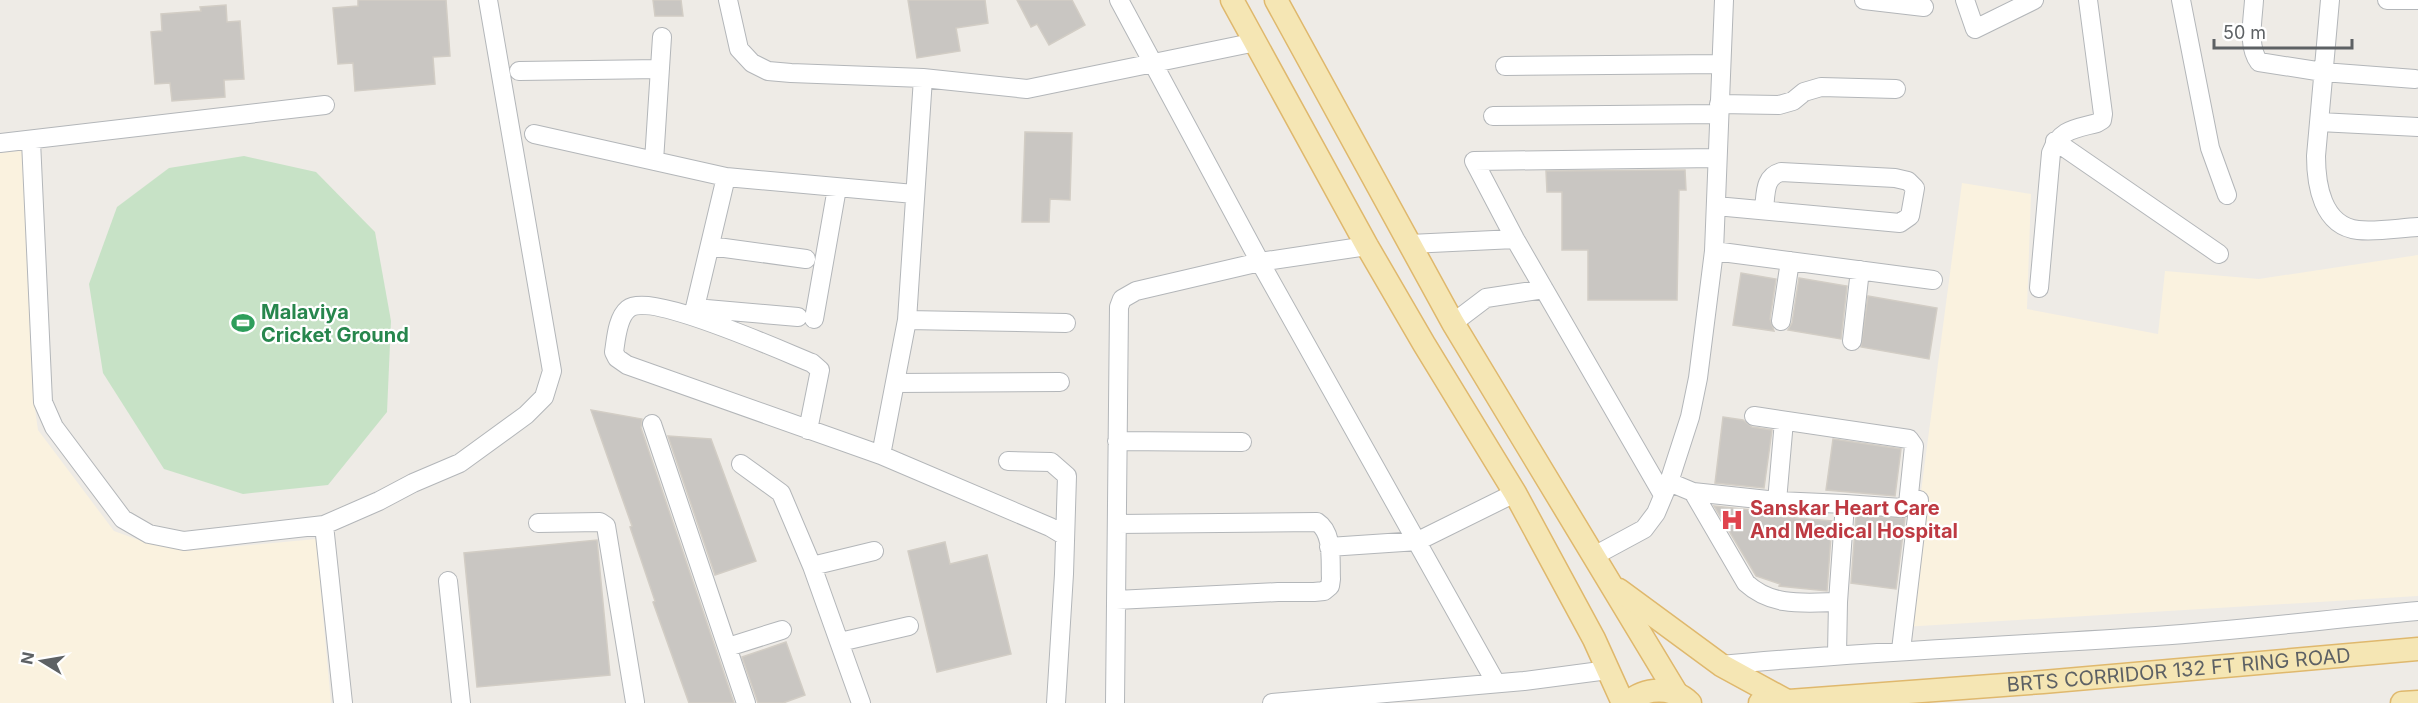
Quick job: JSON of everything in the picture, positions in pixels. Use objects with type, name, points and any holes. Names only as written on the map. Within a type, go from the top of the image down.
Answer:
[{"type":"main road","points":[[1232,0],[1367,246],[1515,493],[1594,639],[1625,703],[1654,690],[1683,698]]},
{"type":"main road","points":[[1276,0],[1453,322],[1608,582],[1683,698]]},
{"type":"main road","points":[[1424,344],[1453,322]]},
{"type":"main road","points":[[1608,582],[1721,665],[1787,701]]},
{"type":"main road","name":"BRTS CORRIDOR 132 FT RING ROAD","points":[[1760,703],[2043,682],[2418,649]]},
{"type":"main road","points":[[2402,703],[2418,702]]},
{"type":"street","points":[[31,141],[43,402],[54,427],[123,519],[149,534],[184,541],[324,525],[460,462],[526,415],[544,398],[548,387],[552,371],[488,0]]},
{"type":"street","points":[[728,0],[739,49],[752,63],[768,71],[923,78],[1026,89],[1256,42]]},
{"type":"street","points":[[1119,0],[1260,262],[1496,683]]},
{"type":"street","points":[[1594,556],[1644,529],[1656,513],[1690,417],[1698,378],[1714,250],[1724,0]]},
{"type":"street","points":[[1864,0],[1924,7]]},
{"type":"street","points":[[1965,0],[1975,29],[2034,0]]},
{"type":"street","points":[[2039,288],[2048,167],[2055,141],[2062,134],[2102,120],[2088,0]]},
{"type":"street","points":[[2181,0],[2210,148],[2227,195]]},
{"type":"street","points":[[2254,0],[2254,55],[2259,62],[2323,72],[2415,79]]},
{"type":"street","points":[[2330,0],[2316,156],[2316,180],[2322,200],[2334,218],[2345,227],[2358,230],[2418,226]]},
{"type":"street","points":[[2387,0],[2418,0]]},
{"type":"street","points":[[654,161],[662,37]]},
{"type":"street","points":[[1505,66],[1721,64]]},
{"type":"street","points":[[519,71],[660,69]]},
{"type":"street","points":[[881,455],[908,320],[914,194],[923,78]]},
{"type":"street","points":[[1493,116],[1779,105],[1793,100],[1804,92],[1821,87],[1896,89]]},
{"type":"street","points":[[0,143],[325,105]]},
{"type":"street","points":[[2319,122],[2418,127]]},
{"type":"street","points":[[534,134],[726,177],[914,194]]},
{"type":"street","points":[[2055,141],[2219,254]]},
{"type":"street","points":[[1666,489],[1544,289],[1474,161],[1716,158]]},
{"type":"street","points":[[1716,206],[1900,223],[1910,216],[1915,188],[1908,181],[1895,178],[1781,172],[1772,175],[1767,182],[1764,209]]},
{"type":"street","points":[[694,312],[726,177]]},
{"type":"street","points":[[837,188],[806,318],[694,312],[639,305],[628,309],[621,320],[614,352],[617,358],[627,365],[881,455],[1050,527],[1065,536]]},
{"type":"street","points":[[1410,244],[1515,239]]},
{"type":"street","points":[[710,246],[806,259]]},
{"type":"street","points":[[1115,703],[1119,308],[1122,299],[1136,291],[1260,262],[1367,246]]},
{"type":"street","points":[[1714,250],[1933,280]]},
{"type":"street","points":[[1781,321],[1790,261]]},
{"type":"street","points":[[1851,341],[1860,270]]},
{"type":"street","points":[[1453,322],[1486,298],[1544,289]]},
{"type":"street","points":[[694,312],[812,363],[820,370],[820,381],[808,430]]},
{"type":"street","points":[[908,320],[1066,323]]},
{"type":"street","points":[[896,383],[1060,382]]},
{"type":"street","points":[[1666,489],[1778,501],[1902,508],[1908,504],[1914,446],[1909,439],[1754,416]]},
{"type":"street","points":[[1778,501],[1784,421]]},
{"type":"street","points":[[652,424],[746,703]]},
{"type":"street","points":[[1117,441],[1242,442]]},
{"type":"street","points":[[1008,460],[1051,462],[1067,476],[1056,703]]},
{"type":"street","points":[[741,464],[781,493],[812,566],[861,703]]},
{"type":"street","points":[[1693,492],[1746,583],[1758,594],[1776,601],[1838,602]]},
{"type":"street","points":[[1329,547],[1418,542],[1515,493]]},
{"type":"street","points":[[1901,650],[1919,500]]},
{"type":"street","points":[[1837,654],[1845,504]]},
{"type":"street","points":[[538,523],[600,522],[606,526],[631,703]]},
{"type":"street","points":[[1116,600],[1324,591],[1330,586],[1331,579],[1325,527],[1317,522],[1117,524]]},
{"type":"street","points":[[324,525],[343,703]]},
{"type":"street","points":[[812,566],[874,551]]},
{"type":"street","points":[[448,580],[461,703]]},
{"type":"street","points":[[1721,665],[1837,654],[1944,650],[2158,636],[2418,611]]},
{"type":"street","points":[[840,642],[909,626]]},
{"type":"street","points":[[728,647],[782,630]]},
{"type":"street","points":[[1272,703],[1496,683],[1608,670]]},
{"type":"shaded area","points":[[22,151],[33,395],[38,430],[114,531],[147,543],[186,551],[316,539],[331,703],[0,703],[0,152]]},
{"type":"shaded area","points":[[1962,183],[2031,194],[2027,309],[2158,334],[2165,271],[2259,279],[2418,255],[2418,596],[1903,627]]},
{"type":"green space","points":[[244,156],[316,172],[375,232],[391,321],[387,412],[328,485],[243,494],[164,469],[103,373],[89,284],[117,207],[169,168]]},
{"type":"building","points":[[358,0],[446,0],[450,56],[433,57],[435,84],[355,91],[353,63],[338,64],[333,8],[358,6]]},
{"type":"building","points":[[653,0],[681,0],[683,16],[655,16]]},
{"type":"building","points":[[908,0],[985,0],[988,23],[956,28],[960,51],[917,58]]},
{"type":"building","points":[[1017,0],[1072,0],[1085,25],[1049,45],[1037,24],[1031,27]]},
{"type":"building","points":[[226,5],[227,22],[240,21],[244,79],[224,80],[225,97],[172,101],[170,83],[155,84],[151,32],[162,31],[161,14],[201,11],[200,7]]},
{"type":"building","points":[[1025,132],[1072,133],[1070,200],[1050,199],[1049,222],[1022,222]]},
{"type":"building","points":[[1685,170],[1686,190],[1679,190],[1677,300],[1588,300],[1588,250],[1562,250],[1562,192],[1547,192],[1546,171]]},
{"type":"building","points":[[1741,273],[1776,279],[1770,319],[1774,331],[1733,325]]},
{"type":"building","points":[[1799,278],[1847,286],[1841,339],[1788,330],[1792,323]]},
{"type":"building","points":[[1868,296],[1937,308],[1929,359],[1861,347]]},
{"type":"building","points":[[591,410],[642,419],[641,428],[734,703],[689,703],[653,602],[655,601],[630,527],[632,526]]},
{"type":"building","points":[[1723,417],[1743,420],[1752,427],[1772,430],[1764,488],[1715,483]]},
{"type":"building","points":[[668,436],[711,439],[756,561],[715,575]]},
{"type":"building","points":[[1833,439],[1901,449],[1895,496],[1826,490]]},
{"type":"building","points":[[1714,506],[1761,511],[1761,515],[1832,521],[1827,591],[1779,586],[1780,584],[1756,576]]},
{"type":"building","points":[[1856,516],[1905,518],[1896,589],[1851,583]]},
{"type":"building","points":[[597,540],[610,675],[477,687],[464,553]]},
{"type":"building","points":[[945,542],[950,564],[987,555],[1011,654],[937,672],[908,551]]},
{"type":"building","points":[[786,642],[805,695],[783,703],[758,703],[742,657]]},
{"type":"place","name":"Malaviya Cricket Ground","points":[[243,323]]},
{"type":"place","name":"Sanskar Heart Care And Medical Hospital","points":[[1732,520]]}]
